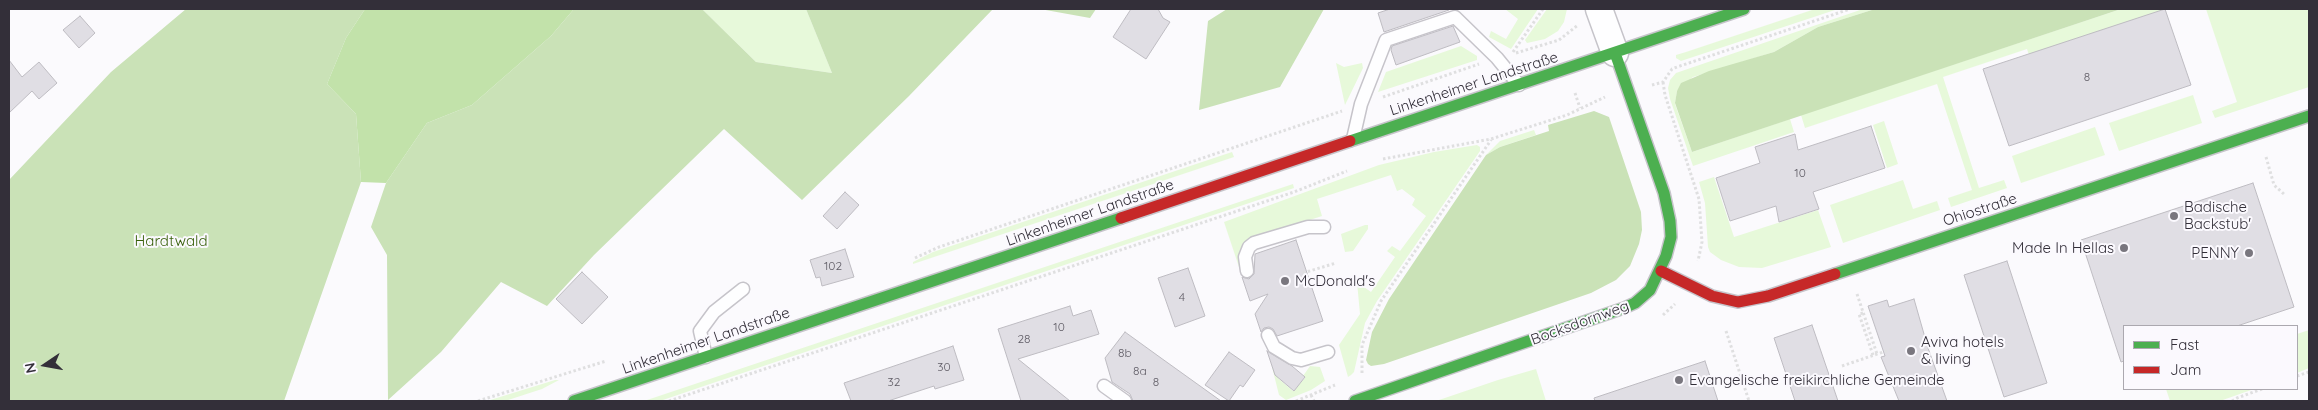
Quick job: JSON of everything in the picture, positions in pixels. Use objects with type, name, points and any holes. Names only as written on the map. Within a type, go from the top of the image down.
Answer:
[{"type":"main road","name":"Linkenheimer Landstraße","points":[[574,401],[1744,9]]},
{"type":"main road","name":"Bocksdornweg","points":[[1355,401],[1624,308],[1635,303],[1650,290],[1660,271],[1671,237],[1670,221],[1664,193],[1615,53]]},
{"type":"main road","name":"Ohiostraße","points":[[1660,271],[1712,296],[1738,302],[1768,296],[2309,116]]},
{"type":"street","points":[[1599,9],[1615,53]]},
{"type":"lane","points":[[1353,139],[1361,104],[1386,40],[1455,17],[1496,58],[1519,85]]},
{"type":"lane","points":[[1247,271],[1245,256],[1249,247],[1254,243],[1308,227],[1324,227]]},
{"type":"lane","points":[[706,357],[700,331],[714,312],[743,289]]},
{"type":"lane","points":[[1268,335],[1274,347],[1292,358],[1301,360],[1328,352]]},
{"type":"lane","points":[[1104,386],[1125,401]]},
{"type":"path","points":[[1543,9],[1512,54],[1559,40]]},
{"type":"path","points":[[1628,91],[1663,82],[1672,69],[1677,66],[1850,9]]},
{"type":"path","points":[[908,261],[939,247],[1496,58]]},
{"type":"path","points":[[1602,98],[1606,104]]},
{"type":"path","points":[[1378,160],[1491,139],[1567,115],[1580,108]]},
{"type":"path","points":[[2258,133],[2274,185],[2285,195]]},
{"type":"path","points":[[1363,375],[1361,368],[1362,345],[1381,301],[1491,139]]},
{"type":"path","points":[[669,401],[1294,192],[1354,168]]},
{"type":"path","points":[[1303,273],[1336,262]]},
{"type":"path","points":[[1849,269],[1863,313],[1860,314],[1875,355]]},
{"type":"path","points":[[1726,331],[1748,401]]},
{"type":"path","points":[[1842,366],[1892,349]]},
{"type":"path","points":[[478,401],[609,360]]},
{"type":"path","points":[[2232,401],[2259,390]]},
{"type":"path","points":[[1296,401],[1311,395],[1314,401]]},
{"type":"shaded area","points":[[365,9],[574,9],[551,36],[472,105],[427,123],[386,183],[361,182],[356,114],[327,84],[346,38]]},
{"type":"shaded area","points":[[702,9],[806,9],[832,73],[756,62]]},
{"type":"shaded area","points":[[1505,9],[1538,9],[1511,49],[1489,37],[1491,31],[1506,39],[1518,19]]},
{"type":"shaded area","points":[[1547,9],[1567,9],[1564,22],[1558,31],[1545,39],[1527,43],[1525,40]]},
{"type":"shaded area","points":[[1815,9],[1838,9],[1681,61],[1676,58],[1676,55]]},
{"type":"shaded area","points":[[1863,9],[1875,9],[1818,27],[1774,52],[1693,77],[1677,91],[1675,104],[1692,152],[1790,119],[1794,132],[1693,166],[1670,99],[1668,88],[1670,80],[1676,73]]},
{"type":"shaded area","points":[[2121,9],[2167,9],[2029,55],[2027,49],[1943,77],[1979,188],[2004,180],[2007,188],[1951,207],[1948,198],[1972,190],[1937,84],[1805,128],[1801,115]]},
{"type":"shaded area","points":[[2206,9],[2309,9],[2309,87],[2215,118],[2212,111],[2237,102]]},
{"type":"shaded area","points":[[1461,46],[1477,56],[1477,60],[1378,92],[1386,72]]},
{"type":"shaded area","points":[[1336,63],[1344,67],[1362,63],[1363,68],[1345,105]]},
{"type":"shaded area","points":[[2193,95],[2202,123],[2119,151],[2109,123]]},
{"type":"shaded area","points":[[1884,121],[1898,164],[1887,168],[1873,125]]},
{"type":"shaded area","points":[[2095,127],[2105,155],[2021,183],[2012,156]]},
{"type":"shaded area","points":[[1534,130],[1536,135],[1500,147],[1486,155],[1500,141]]},
{"type":"shaded area","points":[[1477,145],[1480,147],[1480,151],[1377,301],[1365,323],[1354,372],[1348,377],[1339,345],[1360,314],[1357,282],[1371,292],[1395,257],[1387,251],[1392,246],[1400,251],[1426,216],[1412,205],[1415,199],[1402,189],[1397,191],[1391,175],[1317,199],[1322,216],[1255,238],[1244,272],[1241,273],[1224,222],[1379,165],[1434,152]]},
{"type":"shaded area","points":[[1232,152],[1234,157],[913,264],[913,262],[933,252]]},
{"type":"shaded area","points":[[1714,177],[1734,237],[1818,210],[1831,247],[1762,268],[1739,267],[1721,260],[1710,252],[1708,247],[1705,203],[1699,182]]},
{"type":"shaded area","points":[[1903,180],[1913,209],[1937,201],[1940,210],[1843,243],[1830,205]]},
{"type":"shaded area","points":[[1293,184],[1294,188],[660,401],[644,401]]},
{"type":"shaded area","points":[[1368,225],[1368,229],[1353,251],[1345,252],[1341,234]]},
{"type":"shaded area","points":[[2309,330],[2309,368],[2298,373],[2298,334]]},
{"type":"shaded area","points":[[1271,363],[1279,379],[1293,391],[1305,378],[1303,376],[1310,366],[1320,367],[1325,381],[1311,390],[1286,400],[1279,395]]},
{"type":"shaded area","points":[[1536,369],[1546,401],[1436,401],[1498,380]]},
{"type":"shaded area","points":[[559,380],[542,389],[505,401],[487,401]]},
{"type":"shaded area","points":[[2166,390],[2251,390],[2220,401],[2170,401]]},
{"type":"green space","name":"Hardtwald","points":[[186,9],[365,9],[346,38],[327,84],[356,114],[361,182],[284,401],[9,401],[9,180],[111,72]]},
{"type":"green space","points":[[574,9],[702,9],[756,62],[832,73],[806,9],[993,9],[909,96],[802,200],[724,129],[594,255],[547,306],[501,282],[441,352],[388,400],[387,255],[371,227],[386,183],[427,123],[472,105],[551,36]]},
{"type":"green space","points":[[1040,9],[1096,9],[1090,18]]},
{"type":"green space","points":[[1227,9],[1324,9],[1280,87],[1199,110],[1208,21]]},
{"type":"green space","points":[[1875,9],[2121,9],[1692,152],[1675,103],[1677,91],[1681,83],[1709,71],[1774,52],[1818,27]]},
{"type":"green space","points":[[1594,111],[1609,117],[1641,212],[1642,230],[1639,244],[1630,266],[1616,280],[1591,293],[1384,364],[1371,366],[1368,364],[1366,360],[1372,332],[1389,299],[1486,155],[1500,147],[1549,131],[1548,125]]},
{"type":"building","points":[[1131,9],[1158,9],[1163,18],[1170,22],[1146,59],[1113,37]]},
{"type":"building","points":[[1390,9],[1449,10],[1384,32],[1378,13]]},
{"type":"building","points":[[2165,9],[2191,85],[2009,146],[1983,69]]},
{"type":"building","points":[[80,16],[95,33],[79,48],[63,30]]},
{"type":"building","points":[[1453,26],[1460,42],[1396,65],[1391,50],[1392,46]]},
{"type":"building","points":[[9,60],[22,77],[39,62],[57,83],[39,99],[32,91],[9,113]]},
{"type":"building","points":[[1871,126],[1885,168],[1813,192],[1819,209],[1779,222],[1776,206],[1730,221],[1716,178],[1760,163],[1755,147],[1795,134],[1798,150]]},
{"type":"building","points":[[2253,183],[2294,307],[2240,325],[2123,325],[2123,361],[2121,362],[2081,240]]},
{"type":"building","points":[[845,192],[859,205],[837,229],[823,216]]},
{"type":"building","name":"McDonald's","points":[[1296,240],[1323,321],[1277,336],[1273,329],[1269,327],[1264,328],[1261,332],[1255,314],[1268,294],[1250,301],[1242,277],[1249,279],[1254,274],[1255,254]]},
{"type":"building","points":[[845,249],[854,277],[822,286],[820,277],[816,278],[810,260]]},
{"type":"building","points":[[2007,261],[2047,383],[2004,397],[1964,275]]},
{"type":"building","points":[[1188,268],[1205,316],[1175,327],[1158,278]]},
{"type":"building","points":[[582,272],[608,297],[582,324],[556,299]]},
{"type":"building","name":"Aviva hotels & living","points":[[1914,299],[1928,348],[1947,401],[1899,401],[1881,357],[1885,356],[1868,306],[1887,300],[1889,307]]},
{"type":"building","points":[[1070,306],[1073,316],[1091,310],[1099,334],[1018,359],[1070,401],[1021,401],[998,329]]},
{"type":"building","points":[[1812,325],[1838,401],[1795,401],[1774,338]]},
{"type":"building","points":[[1125,332],[1221,401],[1133,401],[1130,394],[1112,382],[1105,358]]},
{"type":"building","points":[[953,346],[964,380],[935,389],[934,386],[888,401],[851,401],[844,383]]},
{"type":"building","points":[[1267,351],[1292,366],[1305,377],[1294,391],[1275,375]]},
{"type":"building","points":[[1229,352],[1255,370],[1243,387],[1240,385],[1229,401],[1205,385]]},
{"type":"building","name":"Evangelische freikirchliche Gemeinde","points":[[1705,361],[1718,401],[1595,401],[1594,398]]},
{"type":"traffic: fast","points":[[1350,141],[1744,9]]},
{"type":"traffic: fast","points":[[1355,401],[1624,308],[1635,303],[1650,290],[1666,256],[1671,237],[1670,221],[1664,193],[1615,53]]},
{"type":"traffic: fast","points":[[1835,274],[2309,116]]},
{"type":"traffic: fast","points":[[574,401],[1121,218]]},
{"type":"traffic: jam","points":[[1121,218],[1350,141]]},
{"type":"traffic: jam","points":[[1661,271],[1712,296],[1738,302],[1768,296],[1835,274]]},
{"type":"place","name":"Badische Backstub'","points":[[2174,216]]},
{"type":"place","name":"Made In Hellas","points":[[2124,248]]},
{"type":"place","name":"PENNY","points":[[2249,253]]},
{"type":"place","name":"McDonald's","points":[[1285,281]]},
{"type":"place","name":"Aviva hotels & living","points":[[1911,351]]},
{"type":"place","name":"Evangelische freikirchliche Gemeinde","points":[[1679,380]]}]
